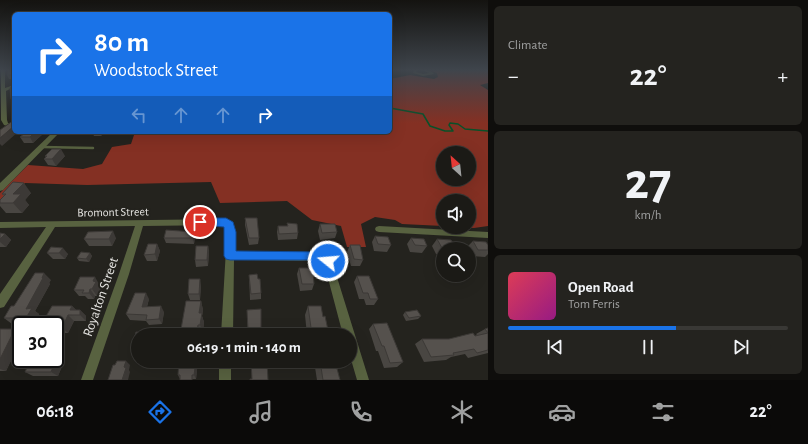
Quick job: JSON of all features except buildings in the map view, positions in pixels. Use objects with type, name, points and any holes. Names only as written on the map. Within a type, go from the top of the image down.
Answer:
[{"type":"street","points":[[9,88],[3,90],[4,120],[6,124],[9,125]]},
{"type":"street","points":[[0,188],[55,134]]},
{"type":"street","name":"Bromont Street","points":[[0,225],[226,222],[229,225],[231,232],[230,256]]},
{"type":"street","name":"Royalton Street","points":[[87,380],[140,223]]},
{"type":"street","points":[[0,303],[52,225]]},
{"type":"street","points":[[379,229],[488,235]]},
{"type":"street","points":[[227,328],[230,256],[324,257],[328,261],[348,328]]},
{"type":"street","points":[[357,360],[363,380]]},
{"type":"street","points":[[224,380],[225,368]]},
{"type":"lane","points":[[42,147],[93,148]]},
{"type":"shaded area","points":[[392,88],[484,88],[488,90],[488,226],[476,228],[476,194],[436,194],[436,226],[402,224],[395,220],[375,217],[361,224],[366,247],[347,247],[341,226],[312,220],[287,201],[220,203],[211,182],[87,185],[25,183],[0,205],[0,193],[28,165],[83,169],[102,164],[112,147],[131,144],[134,134],[392,134]]},
{"type":"waterway","points":[[392,108],[423,114],[430,126],[445,131],[453,131],[449,125],[450,123],[458,124],[465,129],[488,131]]},
{"type":"route","points":[[200,222],[226,222],[229,225],[231,232],[230,256],[312,256],[324,257],[328,261]]}]
